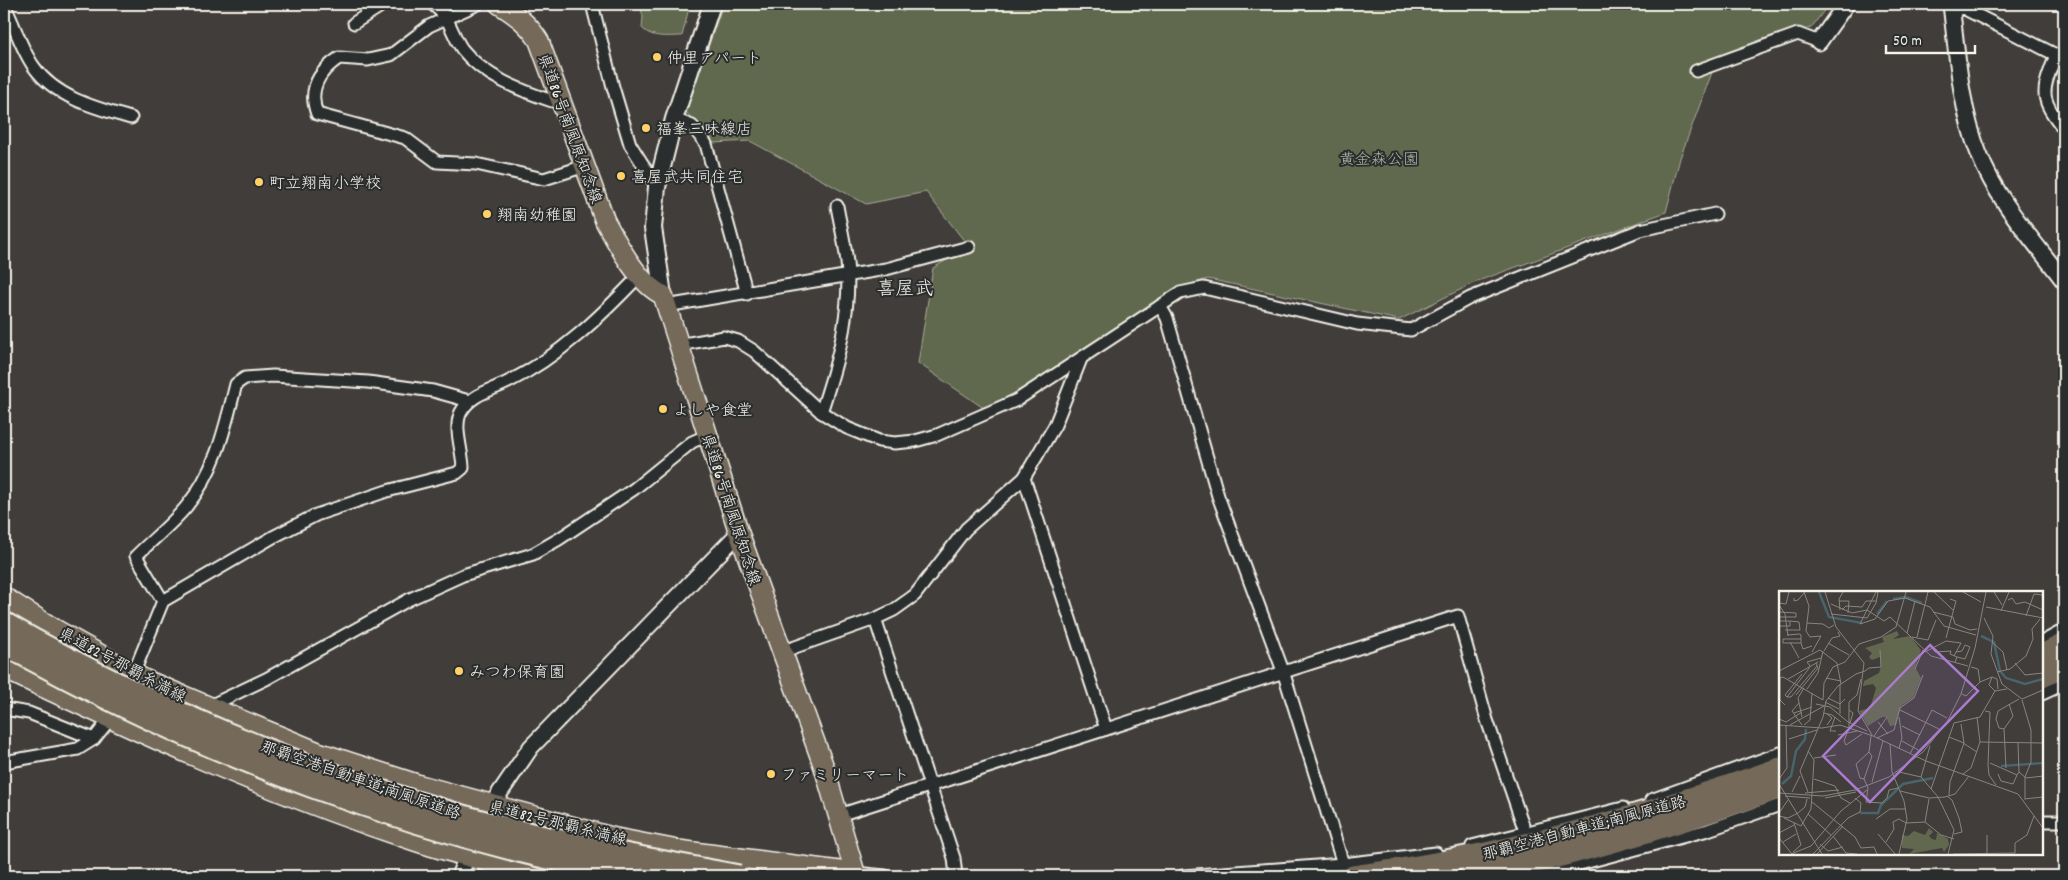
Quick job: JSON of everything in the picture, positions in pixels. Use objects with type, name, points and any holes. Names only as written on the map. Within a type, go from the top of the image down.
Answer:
[{"type":"highway","name":"那覇空港自動車道;南風原道路","points":[[4,622],[65,658],[148,698],[320,768],[421,803],[526,832],[635,858],[739,876]]},
{"type":"highway","name":"那覇空港自動車道;南風原道路","points":[[4,644],[56,673],[140,715],[313,786],[416,822],[635,876]]},
{"type":"highway","points":[[2043,654],[2064,644]]},
{"type":"highway","points":[[2043,676],[2064,666]]},
{"type":"highway","name":"那覇空港自動車道;南風原道路","points":[[1348,870],[1483,854],[1588,830],[1694,799],[1779,768]]},
{"type":"highway","name":"那覇空港自動車道;南風原道路","points":[[1470,876],[1593,848],[1700,816],[1779,788]]},
{"type":"main road","name":"県道86号南風原知念線","points":[[499,4],[521,18],[531,28],[539,41],[605,221],[618,246],[640,275],[665,300],[678,346],[739,533],[824,767],[856,875]]},
{"type":"main road","points":[[665,300],[654,228],[657,188],[674,118],[710,5]]},
{"type":"main road","name":"県道82号那覇糸満線","points":[[4,597],[134,674],[210,709],[318,752],[490,805],[616,838],[669,848],[856,875]]},
{"type":"main road","points":[[4,669],[111,720],[262,785],[408,839],[545,876]]},
{"type":"street","points":[[4,4],[34,66],[53,87],[80,102],[131,118]]},
{"type":"street","points":[[354,23],[384,4]]},
{"type":"street","points":[[432,4],[446,17],[454,37],[464,51],[486,70],[517,89],[552,101],[559,99]]},
{"type":"street","points":[[478,4],[429,26],[391,55],[368,60],[338,58],[329,64],[318,79],[312,100],[317,114],[405,138],[437,162],[476,164],[544,179],[585,166]]},
{"type":"street","points":[[592,4],[630,144],[657,188]]},
{"type":"street","points":[[1696,71],[1798,34],[1819,42],[1846,4]]},
{"type":"street","points":[[2064,129],[2049,110],[2043,89],[2060,57],[1963,8],[1952,7],[1965,105],[1979,154],[2008,207],[2064,281]]},
{"type":"street","points":[[674,118],[692,126],[706,144],[747,294]]},
{"type":"street","points":[[821,412],[838,362],[846,326],[848,276],[837,206]]},
{"type":"street","points":[[678,346],[724,337],[738,342],[754,351],[821,412],[865,436],[895,443],[915,441],[937,434],[1017,400],[1063,368],[1081,359],[1180,293],[1204,288],[1357,324],[1411,330],[1470,298],[1640,230],[1715,214]]},
{"type":"street","points":[[665,300],[747,294],[886,269],[969,247]]},
{"type":"street","points":[[4,762],[78,749],[94,739],[111,720],[134,674],[163,601],[273,537],[316,515],[387,491],[457,473],[463,468],[458,421],[469,401],[478,394],[533,370],[597,318],[640,275]]},
{"type":"street","points":[[1160,306],[1167,318],[1218,496],[1282,671],[1348,870]]},
{"type":"street","points":[[781,652],[875,619],[894,610],[915,595],[966,530],[1024,478],[1055,425],[1081,359]]},
{"type":"street","points":[[163,601],[136,556],[185,508],[201,486],[219,449],[236,384],[240,381],[245,378],[273,376],[368,382],[432,390],[469,401]]},
{"type":"street","points":[[210,709],[218,702],[266,679],[410,598],[463,575],[533,554],[606,509],[692,442],[708,435]]},
{"type":"street","points":[[1024,478],[1106,729]]},
{"type":"street","points":[[459,876],[490,805],[531,747],[739,533]]},
{"type":"street","points":[[839,815],[1282,671],[1458,616],[1486,720],[1525,831]]},
{"type":"street","points":[[875,619],[954,858],[956,876]]},
{"type":"street","points":[[2043,641],[2064,630]]},
{"type":"street","points":[[2043,694],[2064,684]]},
{"type":"street","points":[[4,709],[29,713],[94,739]]},
{"type":"street","points":[[1183,876],[1348,870],[1455,851],[1525,831],[1638,804],[1779,753]]},
{"type":"street","points":[[1535,876],[1708,830],[1779,805]]},
{"type":"street","points":[[2043,821],[2064,820]]},
{"type":"street","points":[[856,875],[885,876]]},
{"type":"green space","points":[[640,4],[690,4],[682,36],[661,36],[646,32],[642,28],[643,17]]},
{"type":"green space","name":"黄金森公園","points":[[723,4],[892,4],[903,12],[912,4],[1829,4],[1811,28],[1717,59],[1680,158],[1666,212],[1478,281],[1399,320],[1208,279],[1179,287],[1045,376],[985,409],[918,363],[933,268],[969,247],[926,192],[866,204],[750,141],[713,143],[686,112]]},
{"type":"place","name":"仲里アパート","points":[[657,57]]},
{"type":"place","name":"福峯三味線店","points":[[646,128]]},
{"type":"place","name":"喜屋武共同住宅","points":[[621,176]]},
{"type":"place","name":"町立翔南小学校","points":[[259,182]]},
{"type":"place","name":"翔南幼稚園","points":[[487,214]]},
{"type":"place","name":"よしや食堂","points":[[663,409]]},
{"type":"place","name":"みつわ保育園","points":[[459,671]]},
{"type":"place","name":"ファミリーマート","points":[[771,774]]},
{"type":"district","name":"喜屋武","points":[[905,287]]}]
